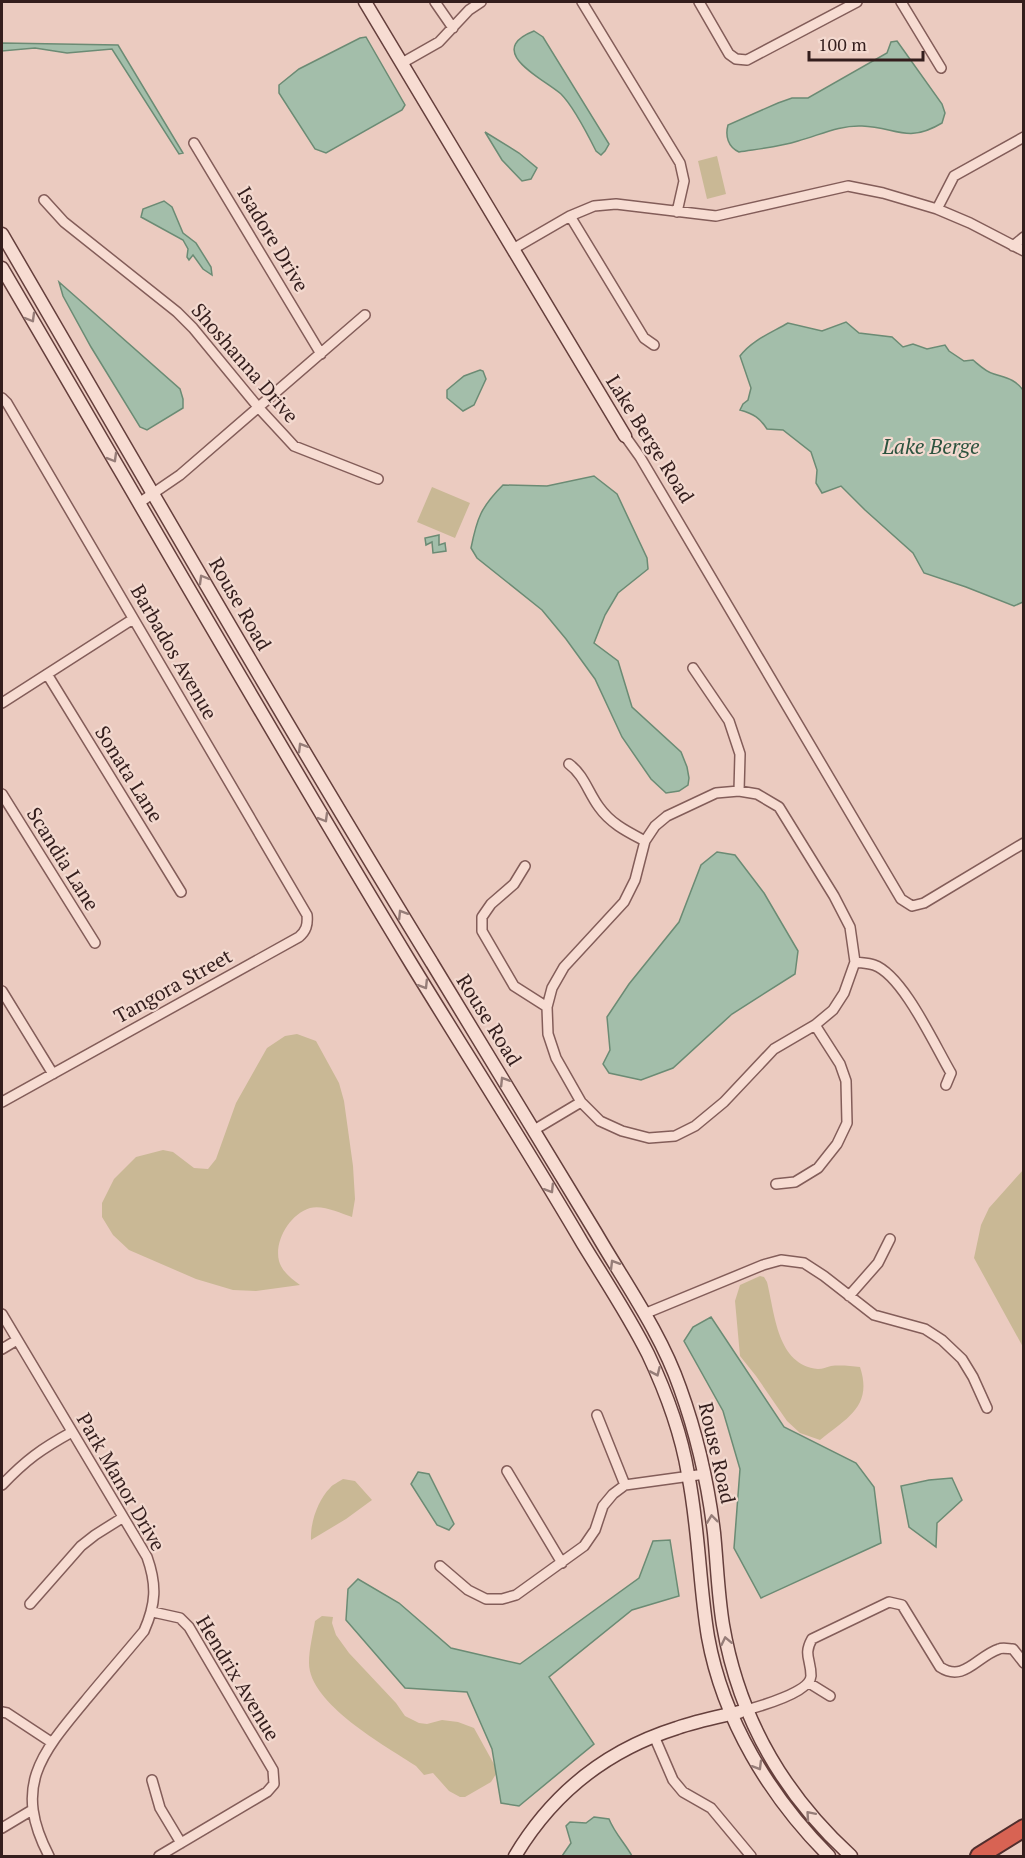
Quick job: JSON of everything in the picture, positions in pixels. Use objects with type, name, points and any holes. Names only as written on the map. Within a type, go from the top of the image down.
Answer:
[{"type":"highway","points":[[979,1857],[1023,1828]]},
{"type":"street","name":"Lake Berge Road","points":[[365,2],[625,436],[640,457],[901,899],[912,906],[924,903],[1023,843]]},
{"type":"street","points":[[435,2],[453,28]]},
{"type":"street","points":[[402,63],[439,42],[469,10],[481,2]]},
{"type":"street","points":[[582,2],[680,163],[684,181],[677,212]]},
{"type":"street","points":[[699,2],[729,54],[736,59],[747,60],[857,2]]},
{"type":"street","points":[[901,2],[941,68]]},
{"type":"street","points":[[937,209],[954,176],[1023,137]]},
{"type":"street","name":"Isadore Drive","points":[[194,143],[321,354]]},
{"type":"street","points":[[513,249],[570,216],[594,206],[616,204],[716,216],[848,186],[883,193],[937,209],[970,223],[1023,251]]},
{"type":"street","name":"Shoshanna Drive","points":[[44,200],[64,222],[177,312],[294,446],[378,479]]},
{"type":"street","points":[[570,216],[644,338],[654,345]]},
{"type":"street","name":"Rouse Road","points":[[2,234],[393,900],[658,1338],[694,1426],[705,1474],[714,1535],[722,1620],[727,1647],[746,1710],[771,1759],[800,1804],[827,1835],[851,1857]]},
{"type":"street","points":[[1013,246],[1023,237]]},
{"type":"street","name":"Rouse Road","points":[[2,268],[340,846],[554,1195],[642,1344],[673,1414],[689,1476],[708,1637],[731,1714],[775,1793],[791,1815],[829,1857]]},
{"type":"street","points":[[139,502],[180,475],[365,315]]},
{"type":"street","name":"Barbados Avenue","points":[[2,398],[307,915],[307,927]]},
{"type":"street","points":[[2,703],[133,619]]},
{"type":"street","points":[[693,668],[729,721],[740,754],[739,791]]},
{"type":"street","name":"Sonata Lane","points":[[47,674],[181,892]]},
{"type":"street","points":[[569,764],[579,771],[599,807],[614,823],[645,841]]},
{"type":"street","points":[[739,791],[757,794],[779,807],[834,896],[850,927],[855,962],[844,993],[833,1010],[815,1025],[774,1049],[724,1102],[695,1126],[675,1136],[650,1138],[622,1131],[600,1121],[581,1102],[556,1058],[548,1034],[547,1007],[552,988],[564,967],[624,902],[634,880],[645,841],[655,826],[677,810],[716,793],[739,791]]},
{"type":"street","name":"Scandia Lane","points":[[2,794],[95,943]]},
{"type":"street","points":[[525,866],[514,884],[491,904],[482,917],[482,931],[514,986],[547,1007]]},
{"type":"street","name":"Tangora Street","points":[[53,1074],[299,937],[307,927]]},
{"type":"street","points":[[855,962],[874,965],[890,975],[909,1000],[951,1073],[946,1085]]},
{"type":"street","points":[[2,991],[53,1074],[2,1102]]},
{"type":"street","points":[[776,1184],[795,1182],[818,1168],[837,1144],[846,1122],[846,1081],[840,1064],[815,1025]]},
{"type":"street","points":[[534,1130],[581,1102]]},
{"type":"street","points":[[849,1296],[878,1263],[891,1239]]},
{"type":"street","points":[[644,1314],[763,1265],[781,1260],[804,1263],[824,1275],[874,1315],[925,1329],[942,1340],[962,1359],[987,1408]]},
{"type":"street","name":"Park Manor Drive","points":[[2,1314],[147,1557],[152,1573],[154,1593],[153,1612],[144,1631],[51,1742],[38,1767],[33,1788],[32,1810],[49,1857]]},
{"type":"street","points":[[2,1350],[17,1340]]},
{"type":"street","points":[[597,1414],[625,1485]]},
{"type":"street","points":[[2,1485],[31,1456],[72,1432]]},
{"type":"street","points":[[507,1471],[562,1563]]},
{"type":"street","points":[[440,1566],[468,1590],[486,1599],[502,1599],[516,1595],[585,1546],[595,1530],[603,1506],[625,1485],[705,1474]]},
{"type":"street","points":[[30,1604],[81,1546],[122,1518]]},
{"type":"street","points":[[515,1857],[532,1831],[562,1794],[603,1762],[623,1749],[678,1727],[746,1710],[803,1689],[811,1677],[806,1650],[812,1639],[889,1602],[902,1605],[940,1667],[949,1673],[960,1672],[1000,1648],[1013,1649],[1023,1663]]},
{"type":"street","name":"Hendrix Avenue","points":[[153,1612],[180,1618],[189,1627],[273,1770],[274,1784],[267,1792],[181,1843]]},
{"type":"street","points":[[809,1683],[830,1696]]},
{"type":"street","points":[[2,1712],[51,1742]]},
{"type":"street","points":[[654,1736],[673,1780],[683,1792],[711,1808],[751,1857]]},
{"type":"street","points":[[152,1780],[160,1808],[181,1843],[159,1857]]},
{"type":"street","points":[[2,1828],[32,1810]]},
{"type":"shaded area","points":[[717,156],[726,194],[707,199],[698,161]]},
{"type":"shaded area","points":[[432,487],[470,503],[455,538],[417,522]]},
{"type":"shaded area","points":[[297,1034],[316,1041],[339,1083],[344,1101],[353,1166],[355,1199],[352,1217],[326,1208],[315,1207],[296,1216],[285,1229],[279,1245],[280,1265],[300,1285],[256,1291],[233,1290],[196,1279],[129,1250],[113,1235],[102,1217],[102,1203],[114,1179],[136,1157],[163,1150],[173,1152],[194,1168],[208,1169],[216,1159],[236,1103],[267,1048],[285,1036]]},
{"type":"shaded area","points":[[1023,1170],[1023,1347],[974,1258],[981,1225],[989,1208]]},
{"type":"shaded area","points":[[760,1276],[764,1277],[767,1282],[780,1336],[794,1358],[804,1365],[818,1369],[834,1366],[860,1367],[863,1392],[860,1401],[848,1418],[820,1440],[800,1433],[787,1421],[740,1356],[735,1301],[740,1285]]},
{"type":"shaded area","points":[[343,1479],[355,1481],[372,1500],[311,1540],[313,1519],[318,1505],[331,1487]]},
{"type":"shaded area","points":[[322,1616],[333,1617],[332,1623],[336,1635],[349,1653],[396,1703],[405,1716],[419,1723],[427,1724],[442,1720],[458,1722],[474,1728],[495,1766],[496,1774],[491,1782],[465,1797],[460,1797],[449,1791],[433,1773],[424,1775],[416,1766],[369,1735],[335,1708],[312,1678],[309,1663],[315,1621]]},
{"type":"water","points":[[534,31],[543,37],[609,144],[601,155],[596,151],[566,99],[532,73],[516,56],[514,47],[520,39]]},
{"type":"water","points":[[366,37],[405,105],[402,110],[326,153],[315,149],[279,93],[279,85],[299,69]]},
{"type":"water","points":[[897,41],[942,104],[945,113],[942,123],[930,129],[910,133],[874,127],[845,127],[783,145],[739,152],[730,144],[727,137],[728,125],[792,98],[808,98],[887,53],[891,42]]},
{"type":"water","points":[[2,43],[118,45],[183,153],[179,154],[112,49],[67,53],[35,48],[2,51]]},
{"type":"water","points":[[485,132],[519,153],[537,168],[531,179],[522,181],[502,160]]},
{"type":"water","points":[[164,201],[172,207],[183,233],[196,243],[211,267],[212,275],[203,269],[193,255],[189,260],[188,249],[183,240],[141,217],[143,209]]},
{"type":"water","points":[[59,282],[180,389],[183,408],[147,430],[140,427],[91,347],[63,296]]},
{"type":"water","name":"Lake Berge","points":[[846,322],[859,333],[892,337],[903,347],[913,344],[927,349],[945,345],[949,351],[964,361],[973,360],[988,372],[1013,381],[1023,390],[1023,602],[1014,606],[924,573],[913,553],[841,486],[822,493],[816,483],[817,470],[811,452],[783,430],[767,429],[756,417],[740,410],[748,400],[751,388],[740,356],[750,346],[788,323],[822,331]]},
{"type":"water","points":[[483,371],[486,379],[474,405],[463,411],[447,398],[447,390],[464,376]]},
{"type":"water","points":[[594,476],[617,494],[647,558],[648,569],[618,593],[605,615],[594,643],[618,661],[632,707],[681,752],[689,778],[688,785],[679,791],[666,793],[651,779],[622,737],[595,679],[542,610],[477,558],[471,548],[481,514],[503,485],[547,486]]},
{"type":"water","points":[[439,535],[439,545],[445,543],[446,551],[433,553],[432,542],[426,545],[425,538]]},
{"type":"water","points":[[717,852],[735,855],[764,893],[798,951],[795,974],[732,1014],[673,1068],[641,1080],[609,1073],[603,1064],[610,1050],[607,1017],[629,984],[679,922],[701,865]]},
{"type":"water","points":[[711,1317],[784,1427],[856,1463],[874,1487],[881,1543],[761,1598],[734,1548],[740,1469],[723,1411],[684,1341],[693,1327]]},
{"type":"water","points":[[418,1472],[429,1474],[454,1524],[449,1530],[437,1525],[411,1484]]},
{"type":"water","points":[[952,1478],[962,1500],[937,1523],[936,1547],[909,1527],[901,1486]]},
{"type":"water","points":[[670,1540],[679,1596],[632,1610],[549,1677],[594,1744],[519,1806],[501,1803],[492,1749],[467,1692],[405,1688],[346,1620],[348,1589],[358,1579],[399,1603],[451,1648],[520,1664],[639,1578],[653,1541]]},
{"type":"water","points":[[594,1817],[609,1819],[632,1856],[562,1856],[571,1843],[566,1826],[570,1822],[586,1823]]}]
